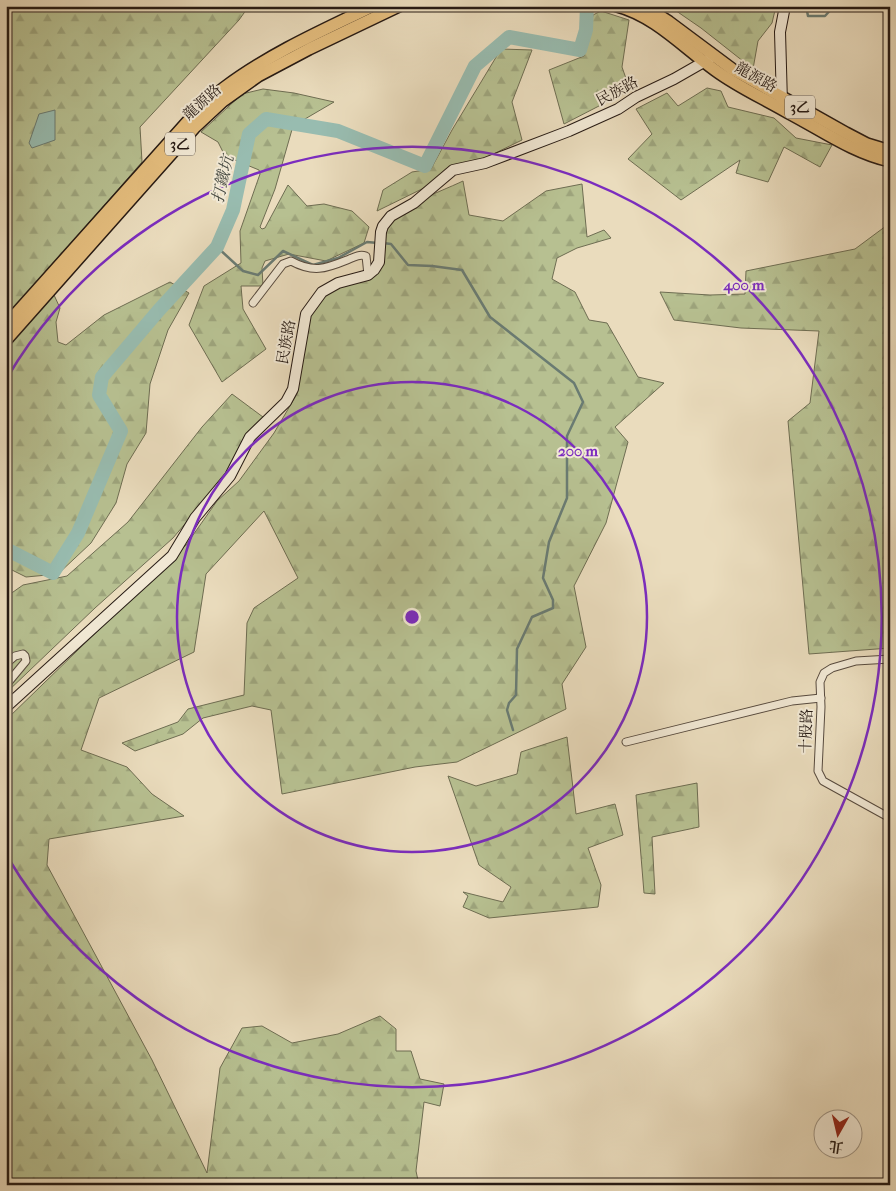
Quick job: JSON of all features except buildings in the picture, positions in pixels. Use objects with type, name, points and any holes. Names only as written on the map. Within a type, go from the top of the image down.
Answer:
[{"type":"main road","name":"龍源路","points":[[6,325],[190,119],[223,88],[304,39],[374,6]]},
{"type":"main road","name":"龍源路","points":[[6,340],[194,128],[223,101],[258,76],[309,49],[399,6]]},
{"type":"main road","name":"龍源路","points":[[617,6],[634,11],[648,19],[709,59],[726,78],[857,149],[890,161]]},
{"type":"main road","name":"3乙","points":[[644,6],[668,22],[709,59],[732,69],[867,144],[890,151]]},
{"type":"street","points":[[782,109],[780,32],[785,6]]},
{"type":"street","name":"民族路","points":[[6,707],[172,556],[195,518],[230,476],[250,438],[286,402],[293,389],[306,314],[322,292],[338,283],[368,275],[374,270],[379,262],[380,237],[383,226],[391,216],[414,203],[453,170],[485,163],[569,131],[618,109],[709,59]]},
{"type":"street","points":[[254,303],[283,264],[291,261],[303,267],[313,269],[329,267],[360,254],[366,256],[368,275]]},
{"type":"street","points":[[6,664],[15,656],[23,654],[25,656],[26,661],[6,685]]},
{"type":"street","name":"十股路","points":[[890,659],[856,661],[832,668],[824,673],[820,682],[818,771],[823,781],[890,818]]},
{"type":"street","points":[[626,742],[792,701],[821,698]]},
{"type":"green space","points":[[6,6],[249,6],[239,20],[140,127],[142,162],[6,318]]},
{"type":"green space","points":[[669,6],[776,6],[772,23],[758,41],[753,69],[701,28]]},
{"type":"green space","points":[[601,11],[629,20],[622,67],[630,90],[564,124],[549,70],[584,56],[593,15]]},
{"type":"green space","points":[[501,49],[532,50],[512,102],[522,140],[377,211],[383,190],[412,172],[431,169],[452,130]]},
{"type":"green space","points":[[707,88],[721,91],[728,107],[774,118],[796,138],[832,145],[820,167],[784,147],[768,182],[736,173],[740,160],[681,200],[628,159],[652,134],[636,109],[667,93],[678,106]]},
{"type":"green space","points":[[263,89],[294,93],[334,102],[293,126],[275,189],[260,227],[262,229],[265,228],[288,185],[307,206],[324,204],[352,211],[369,227],[364,243],[326,261],[289,254],[265,261],[262,268],[263,286],[241,286],[243,309],[266,349],[222,382],[189,325],[204,286],[241,263],[240,231],[260,174],[259,170],[225,156],[218,142],[201,132],[242,94]]},
{"type":"green space","points":[[463,181],[469,215],[503,221],[546,191],[582,184],[587,237],[604,230],[611,238],[577,248],[557,258],[552,279],[575,292],[589,320],[607,323],[638,377],[664,383],[615,427],[628,442],[606,523],[574,586],[586,647],[562,684],[566,709],[457,762],[415,767],[282,794],[271,710],[252,706],[203,718],[183,734],[135,751],[122,743],[178,722],[188,709],[244,695],[247,623],[254,608],[298,578],[264,511],[206,574],[194,652],[99,698],[81,750],[127,767],[152,794],[184,816],[49,839],[47,865],[152,1060],[207,1173],[220,1068],[242,1028],[262,1026],[292,1043],[338,1034],[380,1016],[396,1029],[396,1051],[411,1051],[420,1079],[444,1084],[440,1106],[424,1102],[416,1171],[419,1185],[6,1185],[6,720],[186,545],[217,501],[239,481],[274,433],[297,394],[301,349],[309,318],[323,294],[375,270],[380,235],[394,217],[416,202]]},
{"type":"green space","points":[[890,223],[890,648],[809,654],[788,421],[810,403],[819,331],[741,328],[674,320],[660,292],[710,295],[745,294],[746,271],[855,249]]},
{"type":"green space","points":[[170,282],[189,293],[168,330],[150,384],[146,433],[127,464],[116,503],[91,543],[58,574],[26,577],[6,567],[6,344],[54,295],[60,308],[56,322],[58,342],[66,345],[104,315]]},
{"type":"green space","points":[[232,394],[267,420],[223,479],[173,538],[95,608],[6,693],[6,597],[23,585],[67,576],[128,522],[202,427]]},
{"type":"green space","points":[[567,737],[576,814],[615,804],[623,835],[588,848],[601,885],[598,907],[489,918],[463,907],[468,896],[463,892],[503,902],[511,887],[479,865],[448,776],[476,786],[517,774],[521,752]]},
{"type":"green space","points":[[697,783],[699,827],[652,837],[655,894],[644,893],[636,795]]},
{"type":"water","points":[[55,110],[55,140],[32,148],[29,143],[39,114]]},
{"type":"waterway","name":"打鐵坑","points":[[6,549],[53,573],[78,533],[121,431],[99,395],[102,377],[159,310],[217,247],[233,210],[249,134],[266,119],[338,131],[425,166],[475,66],[509,37],[580,50],[586,30],[587,6]]},
{"type":"waterway","points":[[806,6],[808,16],[825,16],[834,6]]},
{"type":"waterway","points":[[217,247],[243,271],[258,275],[283,251],[313,265],[338,258],[367,242],[378,243]]},
{"type":"waterway","points":[[383,243],[391,244],[408,265],[462,270],[490,317],[574,383],[583,402],[567,436],[567,498],[549,542],[543,578],[553,600],[553,608],[532,617],[517,649],[516,695],[509,703],[507,710],[513,730]]}]
